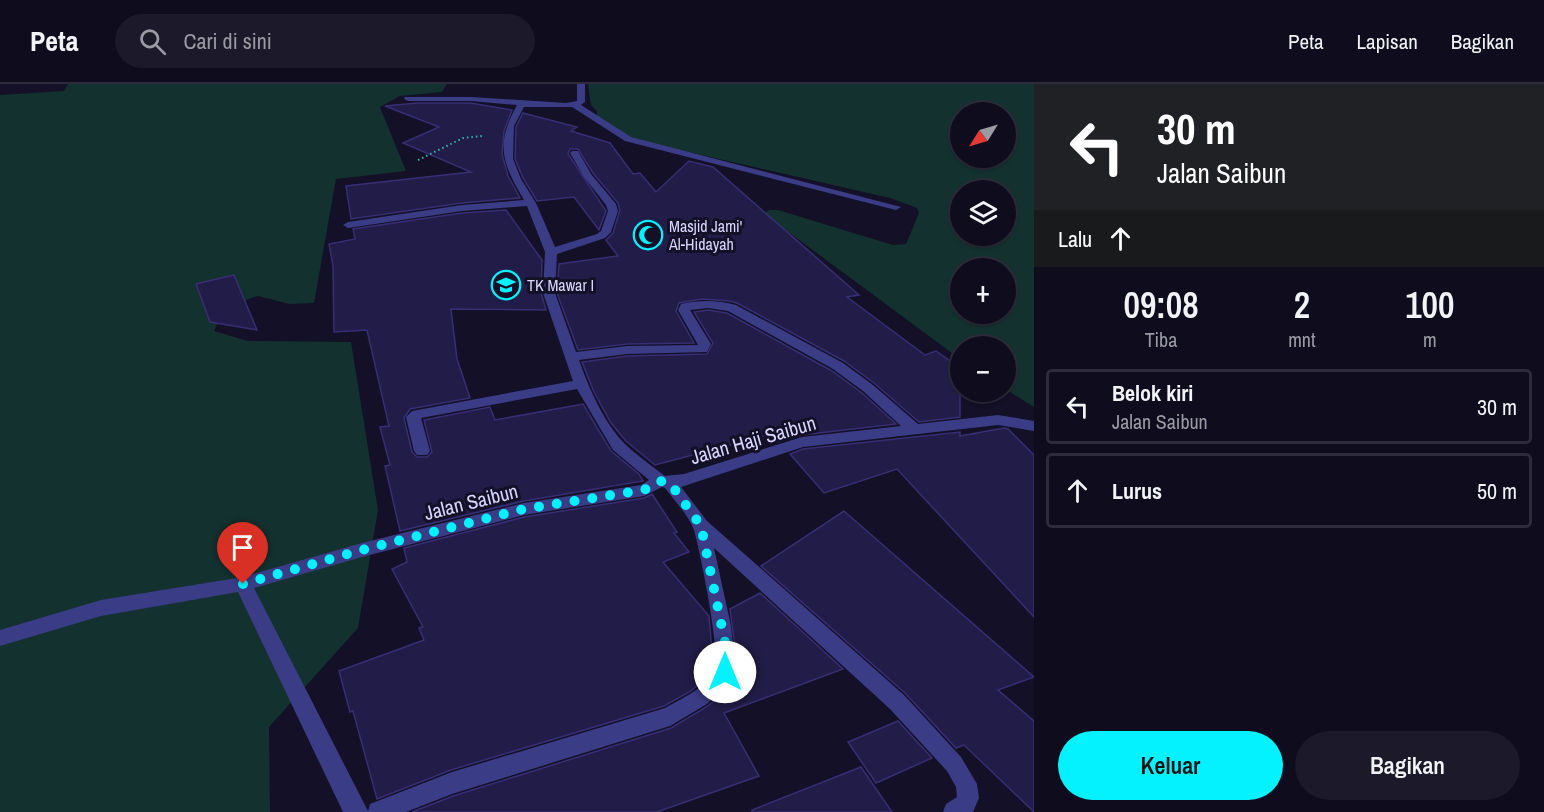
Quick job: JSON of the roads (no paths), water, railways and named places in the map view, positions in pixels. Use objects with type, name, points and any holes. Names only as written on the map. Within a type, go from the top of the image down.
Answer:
[{"type":"street","points":[[574,105],[581,102],[581,84]]},
{"type":"street","points":[[408,99],[471,99],[574,105],[588,110],[609,129],[628,139],[896,207]]},
{"type":"street","points":[[526,103],[516,112],[510,126],[508,159],[516,179],[531,203],[551,252],[549,293],[581,384],[596,413],[618,446],[665,482],[701,526],[897,702],[954,764],[966,784],[968,798],[966,804],[954,812]]},
{"type":"street","points":[[551,252],[601,236],[606,232],[613,211],[611,204],[587,175],[575,153]]},
{"type":"street","points":[[348,225],[462,208],[531,203]]},
{"type":"street","points":[[571,357],[627,350],[702,349],[705,344],[684,307],[703,304],[721,305],[732,308],[838,366],[868,388],[913,428]]},
{"type":"street","points":[[422,451],[413,417],[417,414],[581,384]]},
{"type":"street","name":"Jalan Haji Saibun","points":[[665,482],[685,480],[802,442],[998,420],[1034,426]]},
{"type":"street","name":"Jalan Saibun","points":[[0,638],[101,608],[243,584],[362,550],[524,509],[644,490],[665,482]]},
{"type":"street","points":[[378,812],[452,783],[670,716],[690,705],[710,688],[725,672],[726,647],[701,526]]},
{"type":"street","points":[[243,584],[357,812]]},
{"type":"place","name":"Masjid Jami' Al-Hidayah","points":[[648,235]]},
{"type":"place","name":"TK Mawar I","points":[[506,285]]}]
